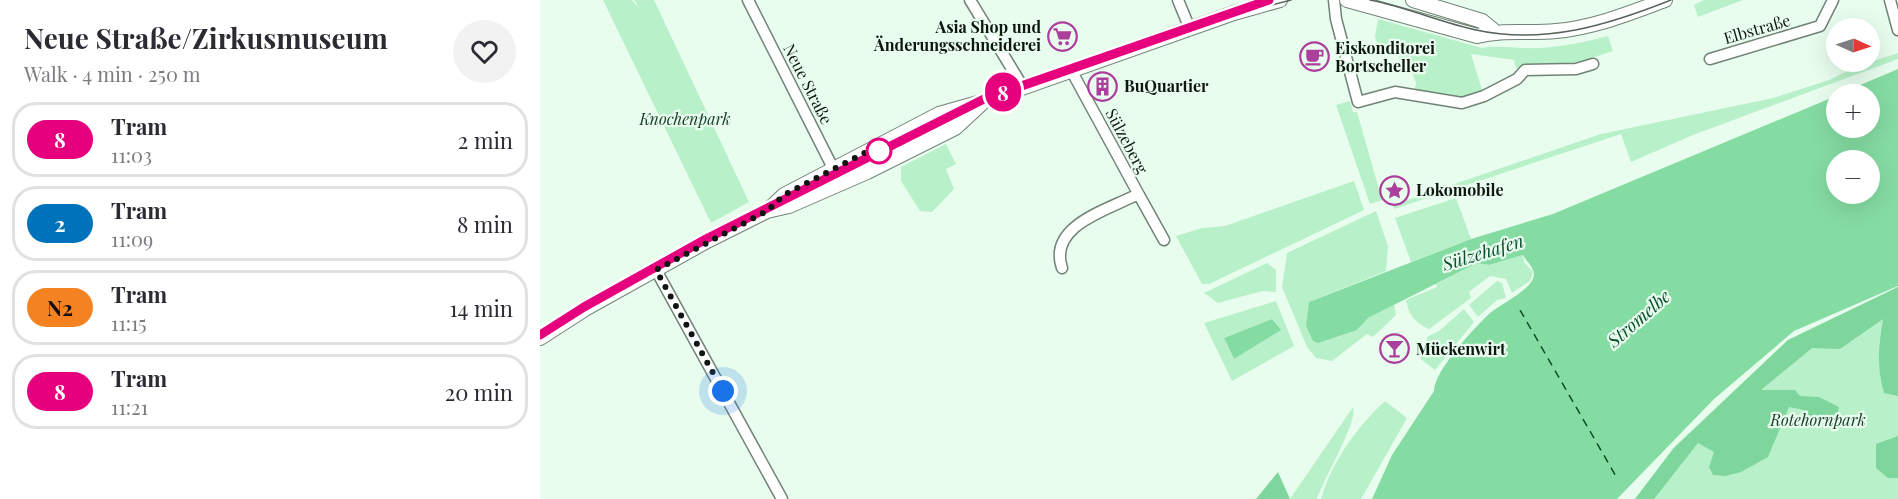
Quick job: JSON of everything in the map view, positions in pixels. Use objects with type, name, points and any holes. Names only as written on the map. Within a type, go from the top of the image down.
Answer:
[{"type":"main road","points":[[767,211],[784,195],[939,114],[985,101],[1262,2],[1280,0]]},
{"type":"main road","points":[[1347,0],[1477,36],[1494,30],[1528,33],[1569,30],[1665,0]]},
{"type":"main road","points":[[1413,0],[1482,21],[1494,30]]},
{"type":"main road","points":[[540,338],[585,309],[767,211],[789,206],[867,172],[955,128],[985,101]]},
{"type":"street","name":"Neue Straße","points":[[748,0],[840,182]]},
{"type":"street","points":[[970,0],[1023,87]]},
{"type":"street","points":[[1178,0],[1190,29]]},
{"type":"street","points":[[1334,0],[1336,19],[1358,102],[1395,92],[1462,103],[1484,96],[1517,79],[1525,70],[1576,69],[1593,63]]},
{"type":"street","name":"Elbstraße","points":[[1710,59],[1820,26],[1833,0]]},
{"type":"street","points":[[1890,0],[1898,30]]},
{"type":"street","name":"Sülzeberg","points":[[1071,70],[1164,240]]},
{"type":"street","name":"Sülzeberg","points":[[1062,268],[1060,247],[1070,230],[1139,195]]},
{"type":"street","points":[[656,270],[782,499]]},
{"type":"green space","name":"Knochenpark","points":[[603,0],[632,0],[639,8],[634,0],[654,0],[749,202],[711,223]]},
{"type":"green space","points":[[1704,0],[1743,0],[1698,17],[1694,5]]},
{"type":"green space","points":[[1378,19],[1482,48],[1547,47],[1608,36],[1613,51],[1579,62],[1516,68],[1514,60],[1471,54],[1484,96],[1462,103],[1414,94],[1416,83],[1409,65],[1401,67],[1397,51],[1381,55],[1375,37]]},
{"type":"green space","points":[[1898,53],[1898,59],[1880,66],[1880,59]]},
{"type":"green space","points":[[1846,72],[1863,72],[1693,135],[1631,162],[1621,134],[1394,209],[1393,205],[1601,134],[1773,98],[1829,80]]},
{"type":"green space","points":[[1350,101],[1353,112],[1357,112],[1382,200],[1370,204],[1336,105]]},
{"type":"green space","points":[[946,144],[956,164],[946,169],[954,189],[932,212],[920,211],[901,181],[901,167]]},
{"type":"green space","points":[[1354,181],[1364,210],[1209,284],[1202,284],[1176,236],[1202,228],[1225,226]]},
{"type":"green space","points":[[1456,198],[1471,239],[1411,262],[1395,218]]},
{"type":"green space","points":[[1376,211],[1388,246],[1386,271],[1309,302],[1357,330],[1368,318],[1394,305],[1396,315],[1373,337],[1367,334],[1332,361],[1316,358],[1307,347],[1282,287],[1287,253]]},
{"type":"green space","points":[[1523,255],[1524,262],[1533,272],[1530,281],[1512,293],[1506,279],[1490,276],[1469,292],[1471,298],[1429,329],[1416,321],[1411,314],[1406,300],[1437,287],[1436,284],[1477,263],[1489,265]]},
{"type":"green space","points":[[1267,263],[1276,270],[1276,292],[1262,291],[1218,303],[1204,293]]},
{"type":"green space","points":[[1497,281],[1502,283],[1506,298],[1497,300],[1478,317],[1469,305]]},
{"type":"green space","name":"Rotehornpark","points":[[1898,287],[1898,499],[1635,499],[1673,448],[1788,340]]},
{"type":"green space","points":[[1898,287],[1898,396],[1884,393],[1881,382],[1879,355],[1883,319],[1840,349],[1812,348],[1761,390],[1795,390],[1800,396],[1819,397],[1839,407],[1838,413],[1814,424],[1804,417],[1804,410],[1789,407],[1768,457],[1741,472],[1725,476],[1713,475],[1709,467],[1714,452],[1698,443],[1654,499],[1635,499],[1674,448],[1788,340]]},
{"type":"green space","points":[[1276,301],[1294,346],[1232,381],[1204,323]],"holes":[[[1272,319],[1280,330],[1234,359],[1224,338]]]},
{"type":"green space","points":[[1464,309],[1474,322],[1435,370],[1417,356],[1426,345],[1427,337],[1439,331]]},
{"type":"green space","points":[[1385,401],[1407,418],[1361,499],[1321,499],[1332,471],[1355,433]]},
{"type":"green space","points":[[1353,407],[1351,424],[1346,437],[1317,499],[1290,499]]},
{"type":"green space","points":[[1898,436],[1898,478],[1888,478],[1876,468],[1876,444]]},
{"type":"green space","points":[[1278,472],[1290,499],[1256,499]]},
{"type":"water","points":[[1898,69],[1898,286],[1794,331],[1714,399],[1617,499],[1372,499],[1392,455],[1434,391],[1436,382],[1448,361],[1490,313],[1528,286],[1534,272],[1523,255],[1489,265],[1477,263],[1368,318],[1357,330],[1318,343],[1313,341],[1306,326],[1309,302],[1471,239],[1553,214],[1826,100],[1826,138],[1880,138],[1880,84],[1863,84]]},
{"type":"water","points":[[1272,319],[1281,330],[1234,359],[1224,338]]},
{"type":"ferry route","points":[[1520,310],[1617,478]]},
{"type":"tram line","name":"8","points":[[540,335],[584,307],[706,239],[984,99],[1269,0]]},
{"type":"tram line","points":[[540,341],[586,311],[708,243],[986,103],[1241,13],[1291,0]]},
{"type":"tram line","points":[[1370,0],[1476,30],[1526,35],[1551,34],[1600,24],[1671,0]]},
{"type":"place","name":"Asia Shop und Änderungsschneiderei","points":[[1062,36]]},
{"type":"place","name":"Eiskonditorei Bortscheller","points":[[1314,57]]},
{"type":"place","name":"BuQuartier","points":[[1103,86]]},
{"type":"place","name":"Lokomobile","points":[[1395,190]]},
{"type":"place","name":"Mückenwirt","points":[[1395,349]]},
{"type":"route","points":[[723,391],[656,270],[767,211],[784,195],[876,147],[879,151]]},
{"type":"water label","name":"Sülzehafen","points":[[1483,253]]},
{"type":"water label","name":"Stromelbe","points":[[1639,319]]}]
